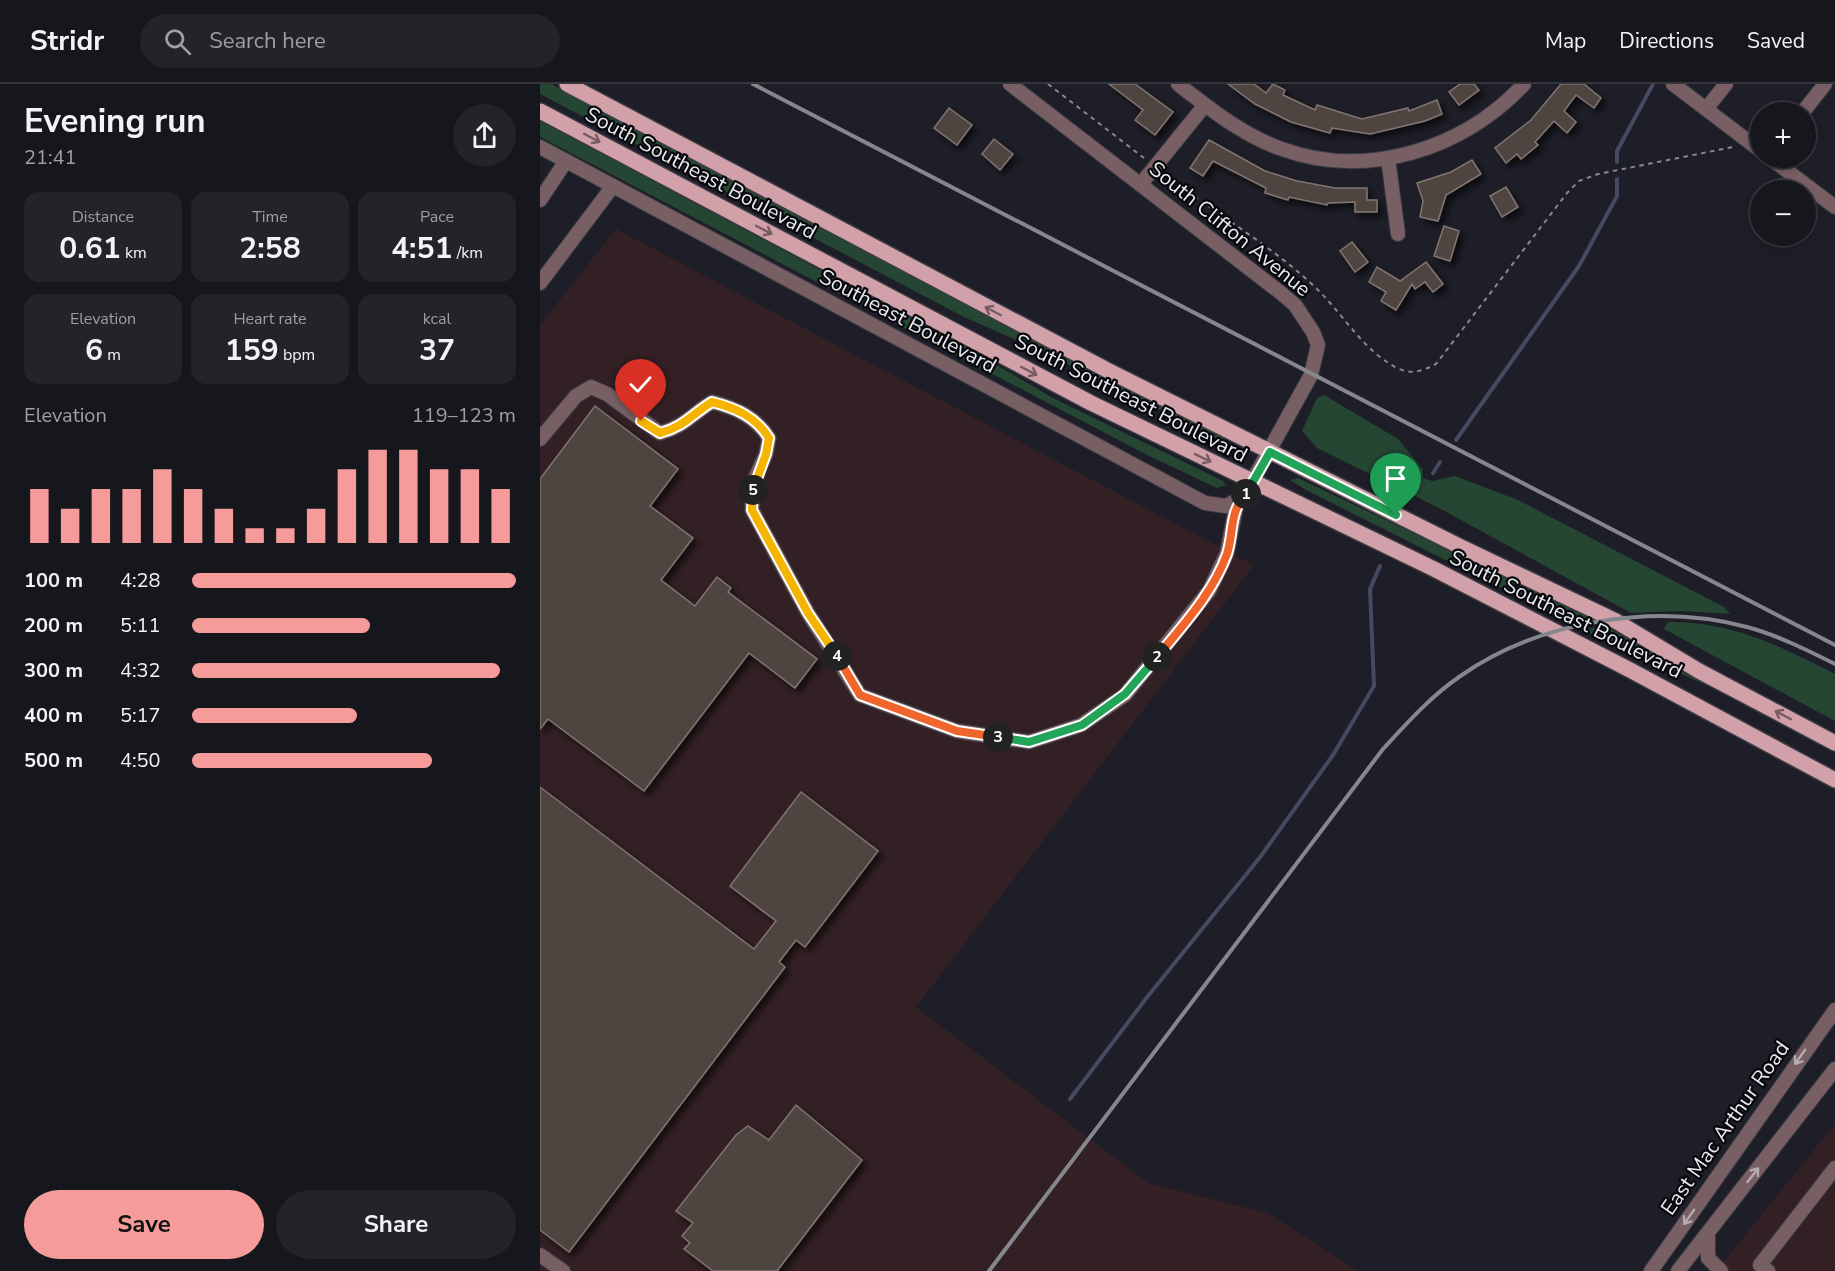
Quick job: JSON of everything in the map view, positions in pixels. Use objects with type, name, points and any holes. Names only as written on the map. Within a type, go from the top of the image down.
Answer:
[{"type":"main road","name":"South Southeast Boulevard","points":[[567,84],[1096,365],[1614,620],[1699,671],[1835,743]]},
{"type":"main road","name":"South Southeast Boulevard","points":[[540,111],[1090,403],[1547,626],[1835,780]]},
{"type":"street","name":"South Clifton Avenue","points":[[1010,84],[1295,305],[1313,332],[1318,345],[1311,375],[1253,483]]},
{"type":"street","points":[[1178,84],[1240,128],[1291,152],[1340,161],[1388,158],[1428,148],[1467,130],[1497,109],[1524,84]]},
{"type":"street","points":[[1673,84],[1750,143]]},
{"type":"street","points":[[1706,109],[1726,84]]},
{"type":"street","points":[[1811,102],[1825,84]]},
{"type":"street","points":[[1141,184],[1205,105]]},
{"type":"street","name":"Southeast Boulevard","points":[[540,147],[1205,503],[1217,507],[1237,502]]},
{"type":"street","points":[[1388,158],[1398,234]]},
{"type":"street","points":[[540,200],[566,161]]},
{"type":"street","points":[[1783,168],[1835,207]]},
{"type":"street","points":[[540,283],[613,186]]},
{"type":"street","points":[[540,440],[576,396],[591,387],[607,394],[660,433],[679,428],[696,412],[712,402],[732,407],[761,425],[769,438],[766,454],[753,483],[752,510],[808,613],[860,695],[957,731],[1029,742],[1082,725],[1125,694],[1209,591],[1227,554],[1237,502],[1253,483]]},
{"type":"street","name":"East Mac Arthur Road","points":[[1651,1271],[1835,1010]]},
{"type":"street","points":[[1678,1271],[1835,1069]]},
{"type":"street","points":[[1768,1271],[1760,1265],[1835,1168]]},
{"type":"street","points":[[1708,1232],[1708,1258],[1721,1271]]},
{"type":"street","points":[[540,1255],[563,1271]]},
{"type":"path","points":[[1048,84],[1318,291],[1341,319],[1377,355],[1400,369],[1411,372],[1421,372],[1436,364],[1567,193],[1579,181],[1598,174],[1732,147],[1739,148]]},
{"type":"shaded area","points":[[616,229],[1254,565],[916,1007],[1148,1183],[1268,1213],[1358,1271],[540,1271],[540,325]]},
{"type":"shaded area","points":[[1835,1124],[1835,1271],[1716,1271]]},
{"type":"green space","points":[[540,84],[551,84],[1029,338],[1220,435],[1235,448],[1041,351],[964,317],[540,94]]},
{"type":"green space","points":[[540,121],[980,355],[1053,398],[1223,481],[1226,485],[1217,488],[1147,455],[540,137]]},
{"type":"green space","points":[[1324,395],[1398,439],[1423,469],[1423,478],[1432,481],[1455,476],[1518,500],[1724,607],[1730,614],[1681,611],[1631,613],[1441,509],[1317,448],[1302,431],[1317,398]]},
{"type":"green space","points":[[1298,478],[1595,620],[1575,625],[1290,480]]},
{"type":"green space","points":[[1668,622],[1714,626],[1754,637],[1835,674],[1835,721],[1664,629]]},
{"type":"green space","points":[[1604,626],[1715,683],[1713,688],[1583,630]]},
{"type":"building","points":[[1109,84],[1135,84],[1173,112],[1155,135],[1135,120],[1143,110]]},
{"type":"building","points":[[1228,84],[1254,84],[1266,93],[1273,84],[1285,90],[1283,95],[1315,110],[1317,105],[1362,119],[1408,108],[1409,111],[1437,100],[1442,114],[1425,121],[1370,134],[1332,128],[1330,133],[1291,122],[1255,104]]},
{"type":"building","points":[[1460,84],[1474,84],[1479,90],[1459,105],[1449,92]]},
{"type":"building","points":[[1561,84],[1584,84],[1601,98],[1594,108],[1576,95],[1564,111],[1576,122],[1567,133],[1554,121],[1535,142],[1538,145],[1521,159],[1517,154],[1506,163],[1495,148],[1531,120]]},
{"type":"building","points":[[949,108],[972,125],[957,145],[934,128]]},
{"type":"building","points":[[994,139],[1013,154],[1000,170],[982,154]]},
{"type":"building","points":[[1209,140],[1265,171],[1297,181],[1335,188],[1367,188],[1367,200],[1377,200],[1377,212],[1355,212],[1355,202],[1328,203],[1327,205],[1289,197],[1288,200],[1265,193],[1266,188],[1213,161],[1203,176],[1190,168]]},
{"type":"building","points":[[1472,160],[1481,174],[1446,195],[1438,221],[1420,217],[1423,201],[1417,183],[1451,172]]},
{"type":"building","points":[[1506,187],[1518,207],[1502,217],[1490,196]]},
{"type":"building","points":[[1444,226],[1459,231],[1450,261],[1434,256]]},
{"type":"building","points":[[1352,242],[1368,262],[1355,272],[1340,251]]},
{"type":"building","points":[[1426,262],[1443,284],[1433,292],[1425,282],[1415,289],[1412,284],[1396,310],[1381,301],[1386,292],[1369,282],[1377,267],[1400,281]]},
{"type":"building","points":[[595,406],[678,469],[650,506],[693,538],[661,580],[695,606],[717,577],[731,588],[728,592],[817,659],[795,688],[749,653],[644,791],[548,719],[540,729],[540,479]]},
{"type":"building","points":[[540,787],[754,949],[776,921],[730,886],[801,792],[878,851],[805,947],[796,940],[779,962],[785,967],[569,1252],[540,1230]]},
{"type":"building","points":[[796,1105],[862,1160],[777,1271],[713,1271],[684,1249],[690,1243],[682,1236],[693,1223],[676,1211],[736,1135],[748,1126],[769,1140]]},
{"type":"waterway","points":[[1617,162],[1617,151],[1653,84]]},
{"type":"waterway","points":[[1456,440],[1579,266],[1617,196],[1617,179]]},
{"type":"waterway","points":[[1433,473],[1440,462]]},
{"type":"waterway","points":[[1070,1099],[1148,996],[1261,856],[1333,755],[1374,686],[1370,589],[1380,566]]},
{"type":"railway","points":[[753,84],[1835,645]]},
{"type":"railway","points":[[989,1271],[1383,749],[1410,720],[1459,677],[1490,658],[1524,642],[1560,630],[1636,617],[1674,616],[1747,627],[1803,648],[1835,664]]},
{"type":"route","points":[[641,421],[660,433],[679,428],[696,412],[712,402],[732,407],[761,425],[769,438],[766,454],[753,483],[752,510],[808,613],[860,695],[957,731],[1029,742],[1082,725],[1125,694],[1178,631],[1209,591],[1227,554],[1237,502],[1253,483],[1270,452],[1396,515]]}]
